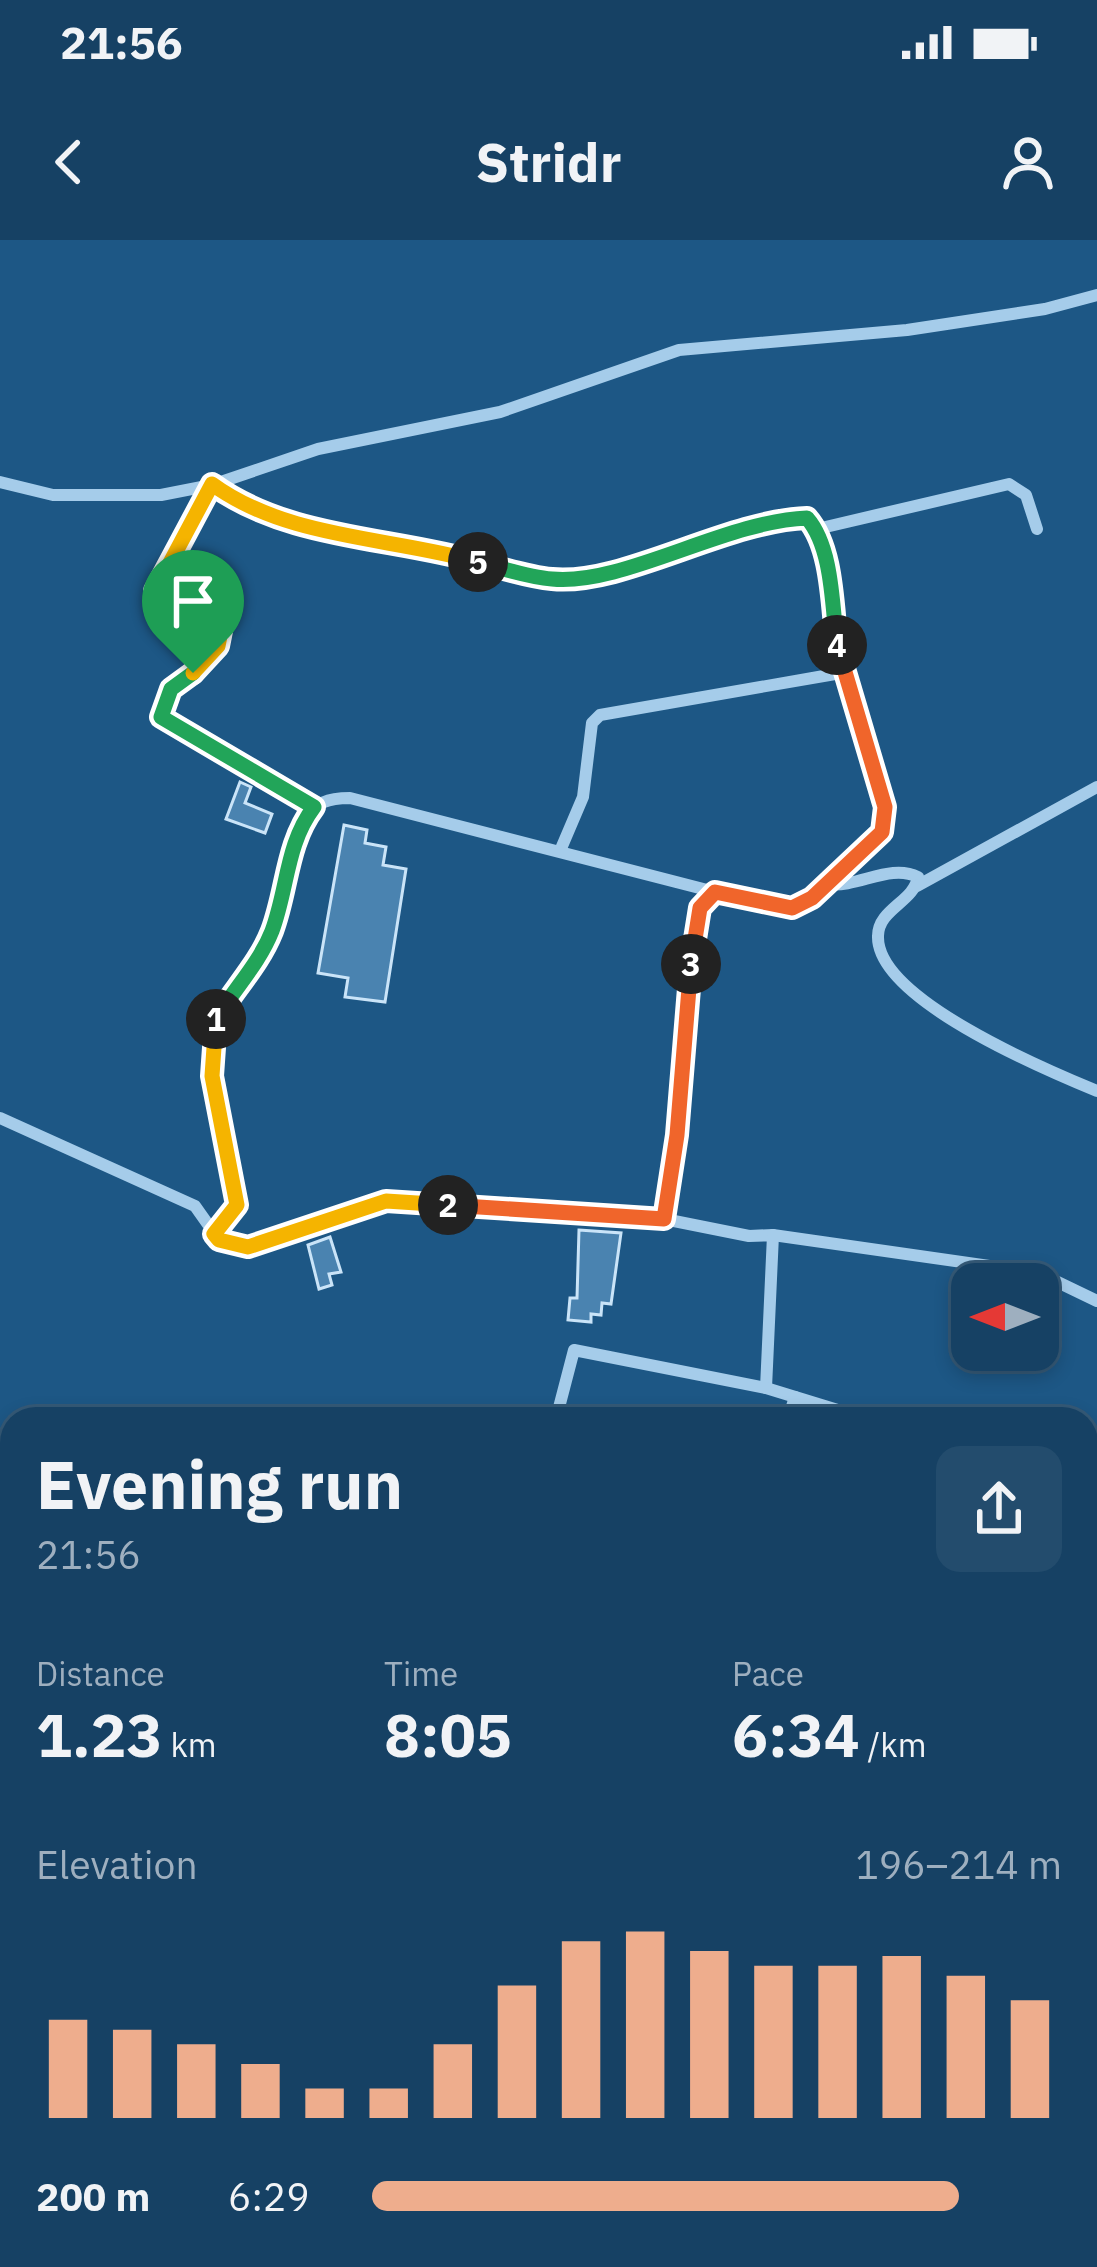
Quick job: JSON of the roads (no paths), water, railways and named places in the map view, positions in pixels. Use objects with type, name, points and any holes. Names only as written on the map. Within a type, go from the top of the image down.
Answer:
[{"type":"street","points":[[0,482],[53,494],[161,495],[212,484],[318,449],[500,412],[679,350],[907,330],[1045,309],[1097,295]]},
{"type":"street","points":[[212,484],[238,503],[292,522],[554,580],[591,576],[762,520],[807,518],[817,529],[841,673],[886,823],[828,884],[792,908],[350,798],[330,798],[314,807],[298,827],[281,902],[261,956],[214,1022],[212,1076],[237,1205],[214,1234]]},
{"type":"street","points":[[212,484],[155,591],[210,613],[222,626],[218,646],[171,689],[161,717],[314,807]]},
{"type":"street","points":[[817,529],[1009,484],[1026,495],[1037,529]]},
{"type":"street","points":[[560,851],[583,797],[592,723],[600,715],[841,673]]},
{"type":"street","points":[[1097,788],[917,886],[892,908],[877,938],[897,982],[998,1045],[1097,1090]]},
{"type":"street","points":[[828,884],[845,886],[901,872],[918,877],[917,886]]},
{"type":"street","points":[[664,1219],[677,1135],[696,923],[706,898],[715,892]]},
{"type":"street","points":[[0,1118],[195,1206],[224,1244],[248,1247],[386,1201],[664,1219],[749,1236],[773,1235],[1039,1273],[1097,1301]]},
{"type":"street","points":[[766,1388],[773,1235]]},
{"type":"street","points":[[559,1407],[574,1350],[766,1388],[827,1407]]},
{"type":"street","points":[[791,1407],[794,1397]]}]
